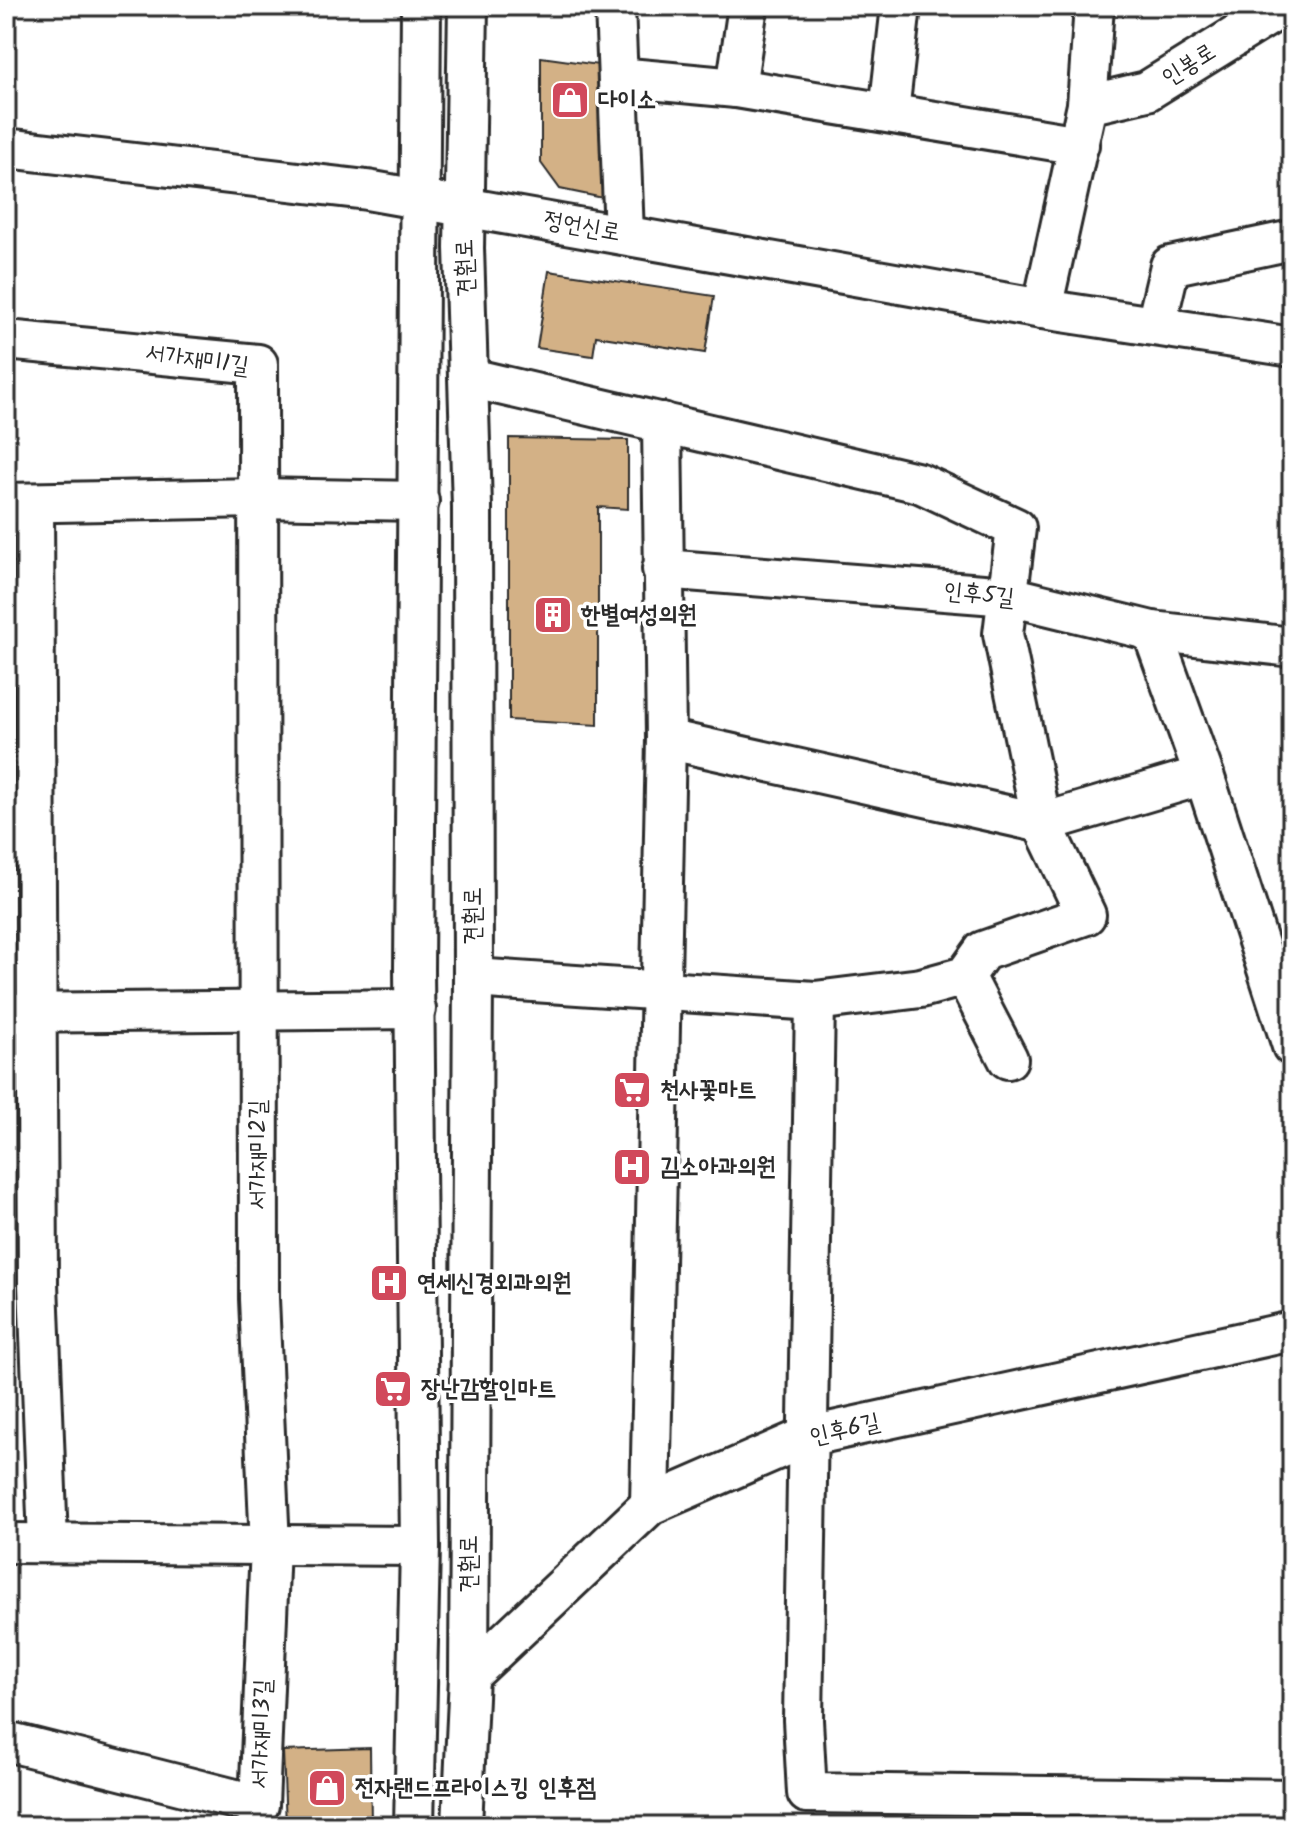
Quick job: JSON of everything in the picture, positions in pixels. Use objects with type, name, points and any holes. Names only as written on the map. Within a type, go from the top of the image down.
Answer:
[{"type":"street","name":"견훤로","points":[[414,1826],[420,1546],[416,1009],[421,6]]},
{"type":"street","name":"견훤로","points":[[462,1826],[469,1676],[473,978],[470,378],[465,207],[468,6]]},
{"type":"street","points":[[615,6],[624,234]]},
{"type":"street","points":[[736,88],[748,6]]},
{"type":"street","points":[[889,112],[901,6]]},
{"type":"street","points":[[1042,309],[1087,105],[1094,6]]},
{"type":"street","name":"인봉로","points":[[1087,105],[1147,91],[1284,6]]},
{"type":"street","points":[[618,77],[736,88],[1079,145]]},
{"type":"street","name":"정언신로","points":[[6,148],[420,199],[1042,309],[1292,347]]},
{"type":"street","points":[[1156,325],[1170,266],[1292,240]]},
{"type":"street","name":"서가재미1길","points":[[6,340],[258,364],[257,732]]},
{"type":"street","points":[[470,378],[920,483],[1016,528],[1003,634],[1042,823],[1086,915],[983,951],[965,976],[921,988],[815,1001],[473,978]]},
{"type":"street","points":[[650,1505],[666,739],[662,422]]},
{"type":"street","points":[[48,1542],[38,1283],[21,1012],[35,736],[20,503],[257,498],[419,501]]},
{"type":"street","name":"인후5길","points":[[662,569],[1009,596],[1152,631],[1292,647]]},
{"type":"street","points":[[1152,631],[1204,775],[1292,1046]]},
{"type":"street","name":"서가재미2길","points":[[257,732],[259,1299]]},
{"type":"street","points":[[666,739],[1042,823],[1204,775]]},
{"type":"street","points":[[965,976],[1008,1059]]},
{"type":"street","points":[[815,1001],[803,1720],[807,1793],[1292,1799]]},
{"type":"street","points":[[21,1012],[416,1009]]},
{"type":"street","name":"서가재미3길","points":[[6,1741],[259,1805],[270,1546],[259,1299]]},
{"type":"street","name":"인후6길","points":[[469,1676],[650,1505],[806,1437],[1292,1331]]},
{"type":"street","points":[[6,1543],[420,1546]]},
{"type":"building","name":"다이소","points":[[541,57],[599,65],[599,133],[610,135],[608,199],[560,189],[541,163]]},
{"type":"building","points":[[549,271],[714,296],[705,353],[596,336],[593,356],[537,348]]},
{"type":"building","name":"한별여성의원","points":[[509,438],[628,440],[628,509],[598,507],[598,725],[509,720]]},
{"type":"building","name":"전자랜드프라이스킹 인후점","points":[[370,1748],[371,1826],[286,1826],[283,1751]]},
{"type":"place","name":"다이소","points":[[570,100]]},
{"type":"place","name":"한별여성의원","points":[[553,615]]},
{"type":"place","name":"천사꽃마트","points":[[632,1090]]},
{"type":"place","name":"김소아과의원","points":[[632,1167]]},
{"type":"place","name":"연세신경외과의원","points":[[389,1283]]},
{"type":"place","name":"장난감할인마트","points":[[393,1389]]},
{"type":"place","name":"전자랜드프라이스킹 인후점","points":[[327,1788]]}]
